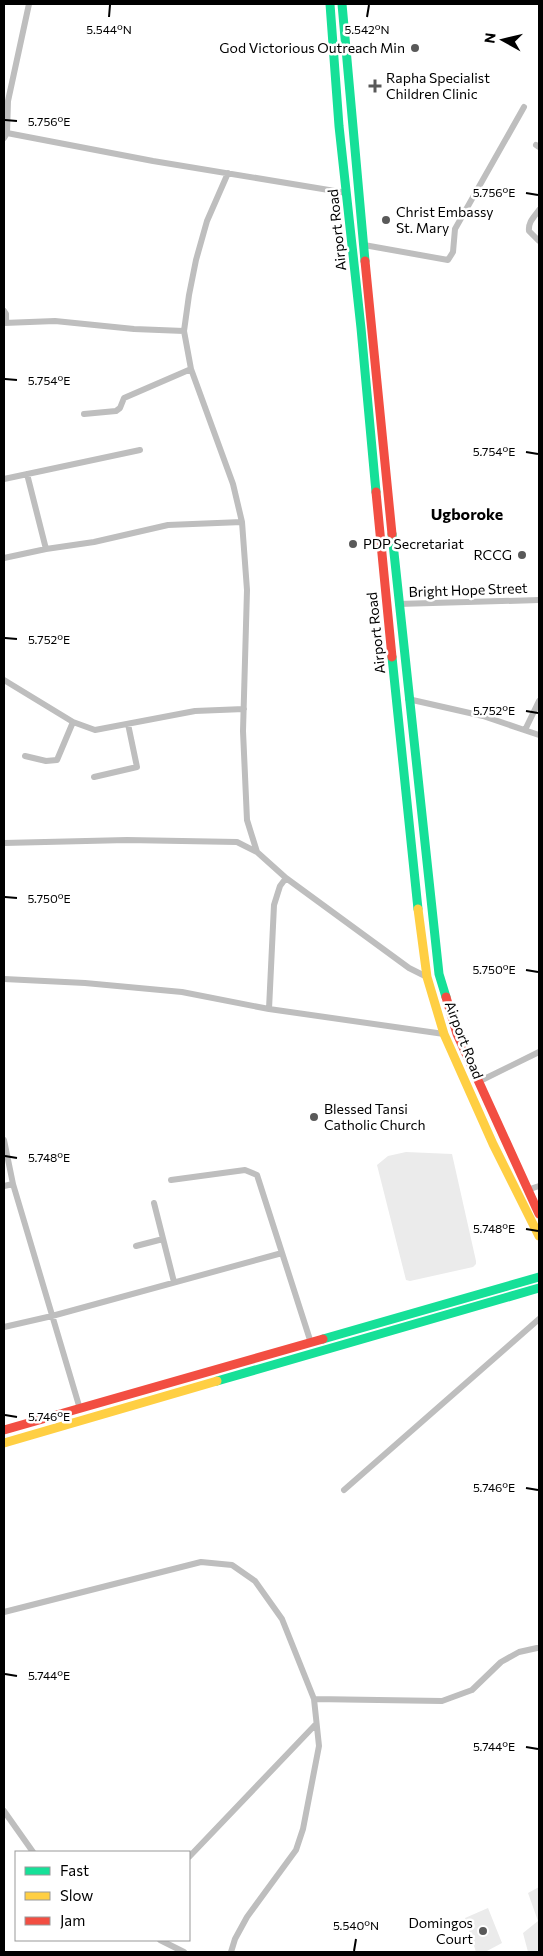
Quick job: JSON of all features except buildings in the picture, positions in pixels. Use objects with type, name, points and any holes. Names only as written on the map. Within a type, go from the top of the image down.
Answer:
[{"type":"main road","name":"Airport Road","points":[[330,4],[412,857],[428,977],[444,1034],[493,1144],[539,1236]]},
{"type":"main road","name":"Airport Road","points":[[342,4],[398,604],[439,974],[458,1034],[539,1214]]},
{"type":"main road","points":[[412,857],[426,855]]},
{"type":"main road","points":[[4,1430],[80,1410],[537,1277]]},
{"type":"main road","points":[[4,1443],[538,1289]]},
{"type":"street","points":[[29,4],[6,100],[5,135],[347,193]]},
{"type":"street","points":[[364,245],[448,260],[453,252],[455,228],[524,107]]},
{"type":"street","points":[[228,173],[207,221],[196,260],[184,331],[191,369],[233,484],[242,522],[247,590],[244,709],[247,820],[257,852]]},
{"type":"street","points":[[539,210],[528,227],[529,231],[539,242]]},
{"type":"street","points":[[4,311],[6,314],[5,323],[55,321],[134,329],[184,331]]},
{"type":"street","points":[[84,414],[116,411],[120,408],[124,398],[191,369]]},
{"type":"street","points":[[4,478],[140,450]]},
{"type":"street","points":[[27,474],[46,549]]},
{"type":"street","points":[[4,558],[46,549],[94,542],[168,525],[242,522]]},
{"type":"street","name":"Bright Hope Street","points":[[398,604],[539,600]]},
{"type":"street","points":[[4,680],[73,722],[95,730],[195,711],[244,709]]},
{"type":"street","points":[[408,698],[483,716],[539,735]]},
{"type":"street","points":[[525,730],[539,702]]},
{"type":"street","points":[[26,756],[46,761],[56,760],[73,722]]},
{"type":"street","points":[[94,777],[137,767],[128,724]]},
{"type":"street","points":[[4,843],[127,840],[237,842],[257,852],[286,878],[409,968],[428,977]]},
{"type":"street","points":[[268,1009],[274,906],[280,886],[286,878]]},
{"type":"street","points":[[4,979],[85,983],[182,992],[268,1009],[444,1034]]},
{"type":"street","points":[[478,1082],[539,1052]]},
{"type":"street","points":[[4,1140],[13,1184],[80,1410]]},
{"type":"street","points":[[170,1180],[245,1170],[257,1175],[310,1343]]},
{"type":"street","points":[[4,1186],[13,1184]]},
{"type":"street","points":[[527,1190],[539,1186]]},
{"type":"street","points":[[154,1203],[174,1282]]},
{"type":"street","points":[[136,1246],[163,1240]]},
{"type":"street","points":[[4,1326],[52,1316],[282,1253]]},
{"type":"street","points":[[344,1490],[539,1319]]},
{"type":"street","points":[[4,1612],[200,1562],[232,1566],[255,1580],[282,1619],[314,1699],[319,1746],[303,1829],[296,1850],[247,1917],[230,1952]]},
{"type":"street","points":[[314,1699],[442,1701],[472,1690],[501,1662],[519,1652],[537,1648]]},
{"type":"street","points":[[190,1856],[316,1724]]},
{"type":"street","points":[[4,1811],[32,1851]]},
{"type":"street","points":[[162,1941],[184,1952]]},
{"type":"shaded area","points":[[406,1152],[452,1154],[476,1261],[473,1267],[410,1281],[406,1280],[377,1165],[388,1156]]},
{"type":"shaded area","points":[[539,1887],[539,1952],[528,1952],[523,1933],[538,1921],[528,1893]]},
{"type":"shaded area","name":"Domingos Court","points":[[488,1908],[502,1943],[485,1952],[476,1952],[465,1918]]},
{"type":"traffic: fast","points":[[330,4],[339,126],[361,328],[376,492]]},
{"type":"traffic: fast","points":[[342,4],[365,261]]},
{"type":"traffic: fast","points":[[392,534],[439,974],[446,997]]},
{"type":"traffic: fast","points":[[392,657],[418,909]]},
{"type":"traffic: fast","points":[[323,1339],[539,1277]]},
{"type":"traffic: fast","points":[[217,1381],[539,1288]]},
{"type":"traffic: slow","points":[[418,909],[427,977],[444,1034],[493,1144],[539,1236]]},
{"type":"traffic: slow","points":[[4,1443],[217,1381]]},
{"type":"traffic: jam","points":[[365,261],[392,534]]},
{"type":"traffic: jam","points":[[376,492],[392,657]]},
{"type":"traffic: jam","points":[[446,997],[457,1034],[539,1214]]},
{"type":"traffic: jam","points":[[4,1430],[323,1339]]},
{"type":"place","name":"God Victorious Outreach Min","points":[[415,48]]},
{"type":"place","name":"Rapha Specialist Children Clinic","points":[[375,86]]},
{"type":"place","name":"Christ Embassy St. Mary","points":[[386,220]]},
{"type":"place","name":"PDP Secretariat","points":[[353,544]]},
{"type":"place","name":"RCCG","points":[[522,555]]},
{"type":"place","name":"Blessed Tansi Catholic Church","points":[[314,1117]]},
{"type":"place","name":"Domingos Court","points":[[483,1931]]},
{"type":"district","name":"Ugboroke","points":[[467,514]]}]
